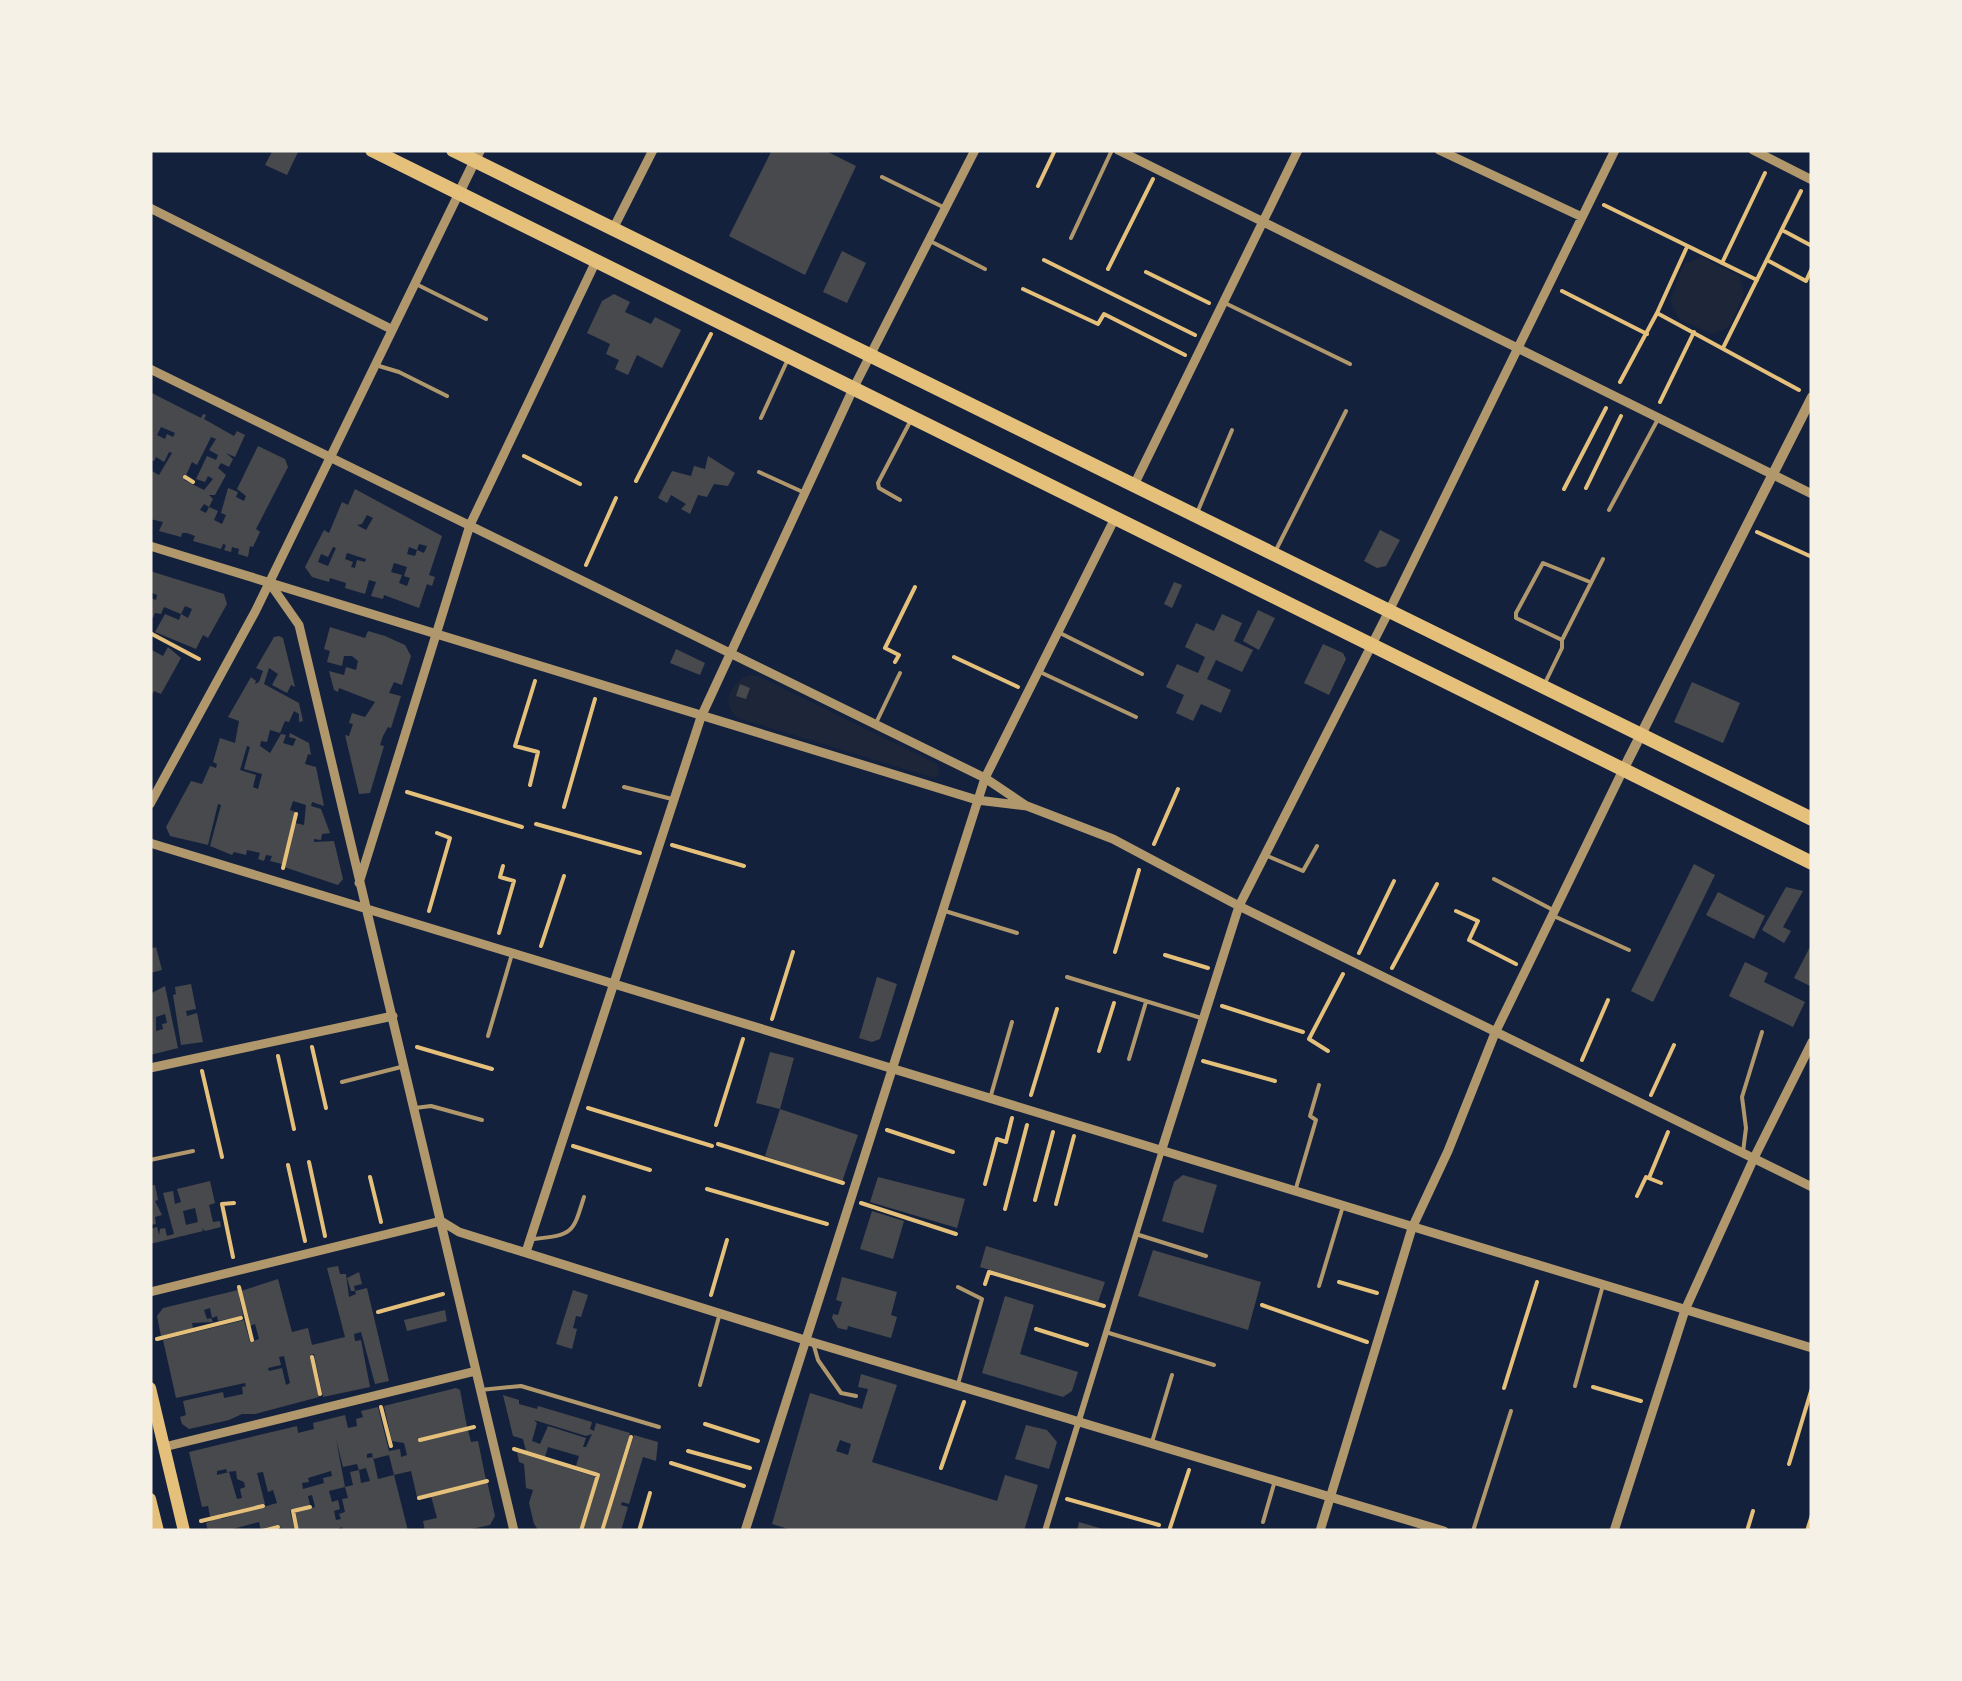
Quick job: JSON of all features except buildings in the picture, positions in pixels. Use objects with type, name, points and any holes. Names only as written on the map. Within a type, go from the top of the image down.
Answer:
[{"type":"main road","points":[[372,150],[1812,863]]},
{"type":"main road","points":[[454,150],[478,155],[613,229],[1812,820]]},
{"type":"main road","points":[[150,1388],[184,1531]]},
{"type":"main road","points":[[150,1499],[158,1531]]},
{"type":"street","points":[[613,229],[652,150]]},
{"type":"street","points":[[526,1252],[700,717],[853,389],[975,150]]},
{"type":"street","points":[[1115,150],[1812,494]]},
{"type":"street","points":[[1134,485],[1298,150]]},
{"type":"street","points":[[1439,150],[1582,218]]},
{"type":"street","points":[[1045,1531],[1239,906],[1372,646],[1615,150]]},
{"type":"street","points":[[1754,150],[1810,179]]},
{"type":"street","points":[[150,804],[269,582],[478,155]]},
{"type":"street","points":[[150,208],[391,328]]},
{"type":"street","points":[[359,884],[470,525],[596,261]]},
{"type":"street","points":[[150,369],[985,778],[1027,806],[1146,856],[1239,906],[1812,1187]]},
{"type":"street","points":[[1320,1531],[1412,1228],[1448,1152],[1495,1032],[1744,526],[1812,397]]},
{"type":"street","points":[[745,1531],[809,1341],[840,1227],[985,778],[1115,518]]},
{"type":"street","points":[[150,546],[977,800],[1027,806]]},
{"type":"street","points":[[269,582],[299,625],[514,1531]]},
{"type":"street","points":[[150,844],[1812,1348]]},
{"type":"street","points":[[150,1068],[393,1016]]},
{"type":"street","points":[[1614,1531],[1685,1310],[1812,1042]]},
{"type":"street","points":[[150,1292],[441,1222],[459,1232],[809,1341],[1444,1531]]},
{"type":"street","points":[[164,1447],[476,1371]]},
{"type":"lane","points":[[1071,238],[1115,150]]},
{"type":"lane","points":[[882,177],[946,208]]},
{"type":"lane","points":[[929,241],[985,270]]},
{"type":"lane","points":[[414,283],[486,319]]},
{"type":"lane","points":[[1222,305],[1350,364]]},
{"type":"lane","points":[[761,418],[789,357]]},
{"type":"lane","points":[[374,364],[447,396]]},
{"type":"lane","points":[[1274,554],[1346,411]]},
{"type":"lane","points":[[1609,510],[1656,416]]},
{"type":"lane","points":[[900,500],[878,484],[912,418]]},
{"type":"lane","points":[[1196,516],[1232,430]]},
{"type":"lane","points":[[759,472],[805,494]]},
{"type":"lane","points":[[1542,687],[1603,558]]},
{"type":"lane","points":[[1562,640],[1516,618],[1540,564],[1590,582]]},
{"type":"lane","points":[[1058,632],[1142,674]]},
{"type":"lane","points":[[1038,671],[1136,717]]},
{"type":"lane","points":[[875,724],[900,673]]},
{"type":"lane","points":[[624,786],[674,800]]},
{"type":"lane","points":[[1265,855],[1304,872],[1317,846]]},
{"type":"lane","points":[[1494,879],[1629,950]]},
{"type":"lane","points":[[942,910],[1017,933]]},
{"type":"lane","points":[[488,1036],[512,954]]},
{"type":"lane","points":[[1067,977],[1203,1018]]},
{"type":"lane","points":[[1129,1058],[1146,1002]]},
{"type":"lane","points":[[990,1098],[1012,1022]]},
{"type":"lane","points":[[1743,1152],[1746,1128],[1742,1097],[1762,1032]]},
{"type":"lane","points":[[342,1082],[405,1066]]},
{"type":"lane","points":[[1294,1191],[1316,1120],[1310,1116],[1319,1085]]},
{"type":"lane","points":[[415,1108],[431,1106],[482,1120]]},
{"type":"lane","points":[[150,1160],[193,1151]]},
{"type":"lane","points":[[530,1240],[563,1236],[574,1229],[584,1197]]},
{"type":"lane","points":[[1319,1286],[1343,1206]]},
{"type":"lane","points":[[1136,1234],[1206,1256]]},
{"type":"lane","points":[[1574,1386],[1603,1285]]},
{"type":"lane","points":[[958,1287],[982,1299],[958,1386]]},
{"type":"lane","points":[[700,1385],[720,1313]]},
{"type":"lane","points":[[1107,1332],[1214,1365]]},
{"type":"lane","points":[[809,1341],[840,1393],[856,1396]]},
{"type":"lane","points":[[1152,1444],[1172,1375]]},
{"type":"lane","points":[[480,1390],[521,1386],[659,1428]]},
{"type":"lane","points":[[1472,1531],[1511,1410]]},
{"type":"lane","points":[[1263,1522],[1275,1482]]},
{"type":"path","points":[[1038,186],[1056,150]]},
{"type":"path","points":[[1722,264],[1771,159]]},
{"type":"path","points":[[1108,268],[1158,170]]},
{"type":"path","points":[[1723,348],[1810,179]]},
{"type":"path","points":[[1591,199],[1757,280]]},
{"type":"path","points":[[1782,230],[1812,246]]},
{"type":"path","points":[[1564,490],[1647,334],[1687,247]]},
{"type":"path","points":[[1044,260],[1204,340]]},
{"type":"path","points":[[1767,260],[1809,282],[1812,268]]},
{"type":"path","points":[[1146,272],[1222,305]]},
{"type":"path","points":[[1549,284],[1647,334]]},
{"type":"path","points":[[1023,289],[1098,324],[1104,314],[1194,360]]},
{"type":"path","points":[[1657,313],[1812,397]]},
{"type":"path","points":[[636,481],[718,322]]},
{"type":"path","points":[[1656,416],[1694,332]]},
{"type":"path","points":[[1586,488],[1628,402]]},
{"type":"path","points":[[524,456],[580,484]]},
{"type":"path","points":[[186,477],[192,482]]},
{"type":"path","points":[[586,565],[616,498]]},
{"type":"path","points":[[1744,526],[1812,557]]},
{"type":"path","points":[[891,672],[899,656],[885,648],[915,587]]},
{"type":"path","points":[[150,632],[199,659]]},
{"type":"path","points":[[954,657],[1028,691]]},
{"type":"path","points":[[530,785],[538,752],[515,746],[535,681]]},
{"type":"path","points":[[564,807],[595,699]]},
{"type":"path","points":[[1115,952],[1146,856],[1178,789]]},
{"type":"path","points":[[407,792],[522,827]]},
{"type":"path","points":[[282,870],[296,814]]},
{"type":"path","points":[[536,824],[640,852]]},
{"type":"path","points":[[428,911],[450,838],[437,833]]},
{"type":"path","points":[[660,842],[744,866]]},
{"type":"path","points":[[499,933],[514,881],[500,877],[504,866]]},
{"type":"path","points":[[542,946],[564,876]]},
{"type":"path","points":[[1328,1051],[1310,1039],[1394,881]]},
{"type":"path","points":[[1386,978],[1437,884]]},
{"type":"path","points":[[1456,911],[1478,921],[1470,940],[1525,968]]},
{"type":"path","points":[[768,1032],[793,952]]},
{"type":"path","points":[[1165,955],[1218,971]]},
{"type":"path","points":[[1099,1050],[1117,993]]},
{"type":"path","points":[[1577,1072],[1608,1000]]},
{"type":"path","points":[[1208,1002],[1303,1032]]},
{"type":"path","points":[[1005,1208],[1057,1009]]},
{"type":"path","points":[[716,1125],[747,1026]]},
{"type":"path","points":[[1646,1105],[1674,1045]]},
{"type":"path","points":[[312,1047],[326,1108]]},
{"type":"path","points":[[417,1047],[492,1069]]},
{"type":"path","points":[[278,1054],[294,1130]]},
{"type":"path","points":[[1191,1058],[1275,1081]]},
{"type":"path","points":[[202,1071],[222,1157]]},
{"type":"path","points":[[575,1104],[854,1186]]},
{"type":"path","points":[[985,1184],[997,1139],[1006,1142],[1016,1106]]},
{"type":"path","points":[[1035,1200],[1057,1118]]},
{"type":"path","points":[[1650,1178],[1674,1119]]},
{"type":"path","points":[[1056,1204],[1077,1124]]},
{"type":"path","points":[[873,1126],[953,1152]]},
{"type":"path","points":[[562,1142],[650,1170]]},
{"type":"path","points":[[309,1162],[325,1236]]},
{"type":"path","points":[[288,1164],[305,1240]]},
{"type":"path","points":[[370,1176],[381,1222]]},
{"type":"path","points":[[1638,1196],[1646,1177],[1661,1183]]},
{"type":"path","points":[[707,1189],[840,1227]]},
{"type":"path","points":[[850,1200],[956,1234]]},
{"type":"path","points":[[233,1258],[222,1204],[234,1203]]},
{"type":"path","points":[[706,1309],[727,1240]]},
{"type":"path","points":[[985,1284],[989,1272],[1114,1308]]},
{"type":"path","points":[[1339,1282],[1391,1296]]},
{"type":"path","points":[[1504,1388],[1537,1282]]},
{"type":"path","points":[[238,1287],[252,1340]]},
{"type":"path","points":[[378,1312],[443,1294]]},
{"type":"path","points":[[1262,1305],[1376,1345]]},
{"type":"path","points":[[157,1339],[242,1318]]},
{"type":"path","points":[[1036,1330],[1102,1350]]},
{"type":"path","points":[[312,1356],[321,1399]]},
{"type":"path","points":[[1593,1387],[1654,1406]]},
{"type":"path","points":[[1789,1464],[1812,1388]]},
{"type":"path","points":[[941,1468],[964,1402]]},
{"type":"path","points":[[380,1404],[392,1446]]},
{"type":"path","points":[[705,1424],[758,1441]]},
{"type":"path","points":[[420,1440],[476,1426]]},
{"type":"path","points":[[602,1531],[631,1437]]},
{"type":"path","points":[[514,1449],[598,1475],[581,1531]]},
{"type":"path","points":[[688,1450],[750,1468]]},
{"type":"path","points":[[672,1463],[744,1486]]},
{"type":"path","points":[[1169,1531],[1189,1470]]},
{"type":"path","points":[[419,1498],[489,1480]]},
{"type":"path","points":[[639,1531],[650,1493]]},
{"type":"path","points":[[1056,1495],[1159,1525]]},
{"type":"path","points":[[201,1521],[263,1506]]},
{"type":"path","points":[[298,1531],[292,1511],[310,1507]]},
{"type":"path","points":[[1747,1531],[1752,1510]]},
{"type":"path","points":[[1807,1531],[1812,1514]]},
{"type":"path","points":[[263,1531],[278,1528]]},
{"type":"shaded area","points":[[1702,257],[1739,276],[1744,294],[1729,327],[1713,334],[1679,319],[1670,300],[1684,264]]},
{"type":"shaded area","points":[[748,675],[758,676],[937,764],[940,774],[934,778],[738,718],[729,707],[730,695]]}]
